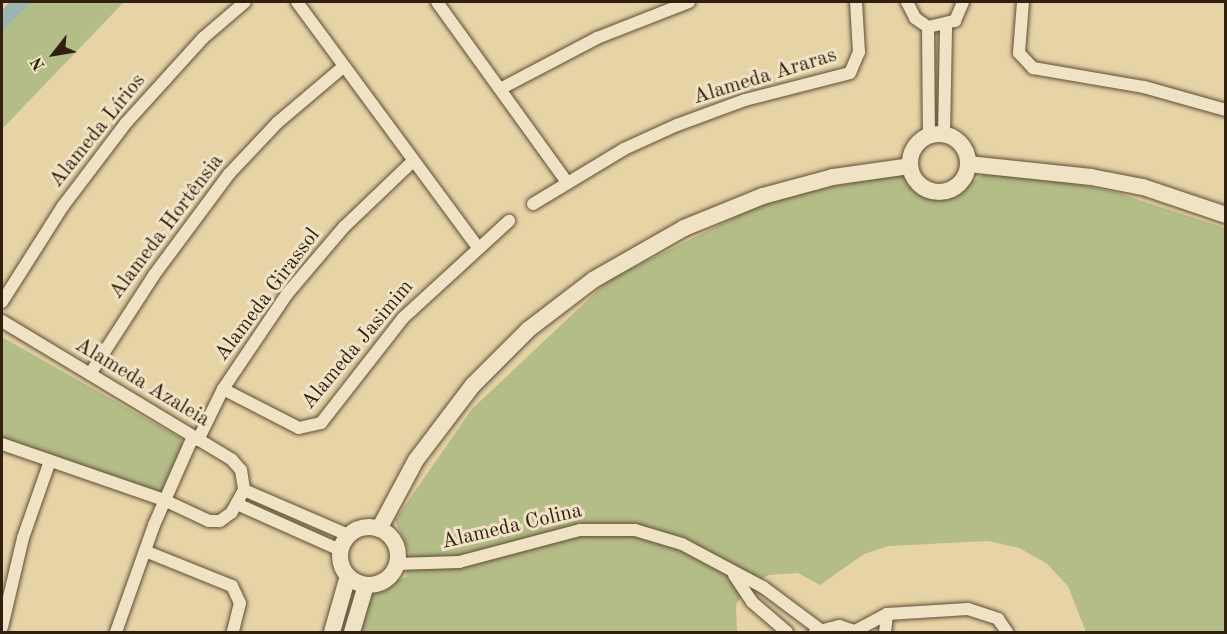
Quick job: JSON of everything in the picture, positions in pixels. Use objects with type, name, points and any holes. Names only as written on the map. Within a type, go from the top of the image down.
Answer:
[{"type":"street","name":"Alameda Lírios","points":[[2,302],[63,206],[126,123],[203,38],[245,2]]},
{"type":"street","points":[[297,2],[477,246]]},
{"type":"street","points":[[437,2],[567,181]]},
{"type":"street","points":[[500,89],[597,38],[689,2]]},
{"type":"street","name":"Alameda Araras","points":[[533,204],[567,181],[705,113],[850,73],[859,52],[856,2]]},
{"type":"street","points":[[906,2],[915,18],[928,27],[946,26],[960,17],[963,2]]},
{"type":"street","points":[[1023,2],[1019,53],[1033,68],[1144,87],[1226,110]]},
{"type":"street","points":[[936,135],[946,26]]},
{"type":"street","points":[[928,27],[926,74],[936,135]]},
{"type":"street","name":"Alameda Hortênsia","points":[[90,374],[153,275],[229,174],[277,123],[343,67]]},
{"type":"street","points":[[926,74],[942,73]]},
{"type":"street","points":[[936,135],[962,145],[968,165],[960,184],[940,193],[920,185],[910,166],[914,147],[936,135]]},
{"type":"street","name":"Alameda Girassol","points":[[116,633],[164,500],[223,389],[318,255],[413,161]]},
{"type":"street","points":[[968,165],[1091,177],[1143,188],[1226,215]]},
{"type":"street","points":[[379,529],[416,460],[473,385],[529,329],[593,280],[684,228],[763,196],[833,177],[910,166]]},
{"type":"street","name":"Alameda Jasimim","points":[[223,389],[299,428],[321,423],[403,318],[477,246],[509,221]]},
{"type":"street","name":"Alameda Azaleia","points":[[2,321],[182,427],[195,440],[232,460],[241,470],[244,490]]},
{"type":"street","points":[[2,444],[164,500],[209,521],[220,521],[237,504],[244,490],[348,535]]},
{"type":"street","points":[[2,627],[23,538],[50,461]]},
{"type":"street","points":[[237,504],[340,550]]},
{"type":"street","points":[[279,522],[285,508]]},
{"type":"street","points":[[332,633],[348,576],[340,550],[348,535],[363,527],[379,529],[396,547],[396,564],[381,582],[366,585],[348,576]]},
{"type":"street","name":"Alameda Colina","points":[[396,564],[459,562],[558,534],[619,528],[682,543],[734,575]]},
{"type":"street","points":[[145,551],[232,586],[240,603],[233,633]]},
{"type":"street","points":[[734,575],[774,594],[817,631],[839,626],[856,632],[887,614],[968,609],[998,619],[1007,633]]},
{"type":"street","points":[[734,575],[761,610],[787,633]]},
{"type":"street","points":[[352,633],[366,585]]},
{"type":"street","points":[[761,610],[774,594]]},
{"type":"street","points":[[885,633],[887,614]]},
{"type":"green space","points":[[32,2],[124,2],[2,129],[2,32]]},
{"type":"green space","points":[[898,173],[919,178],[948,196],[983,175],[1036,175],[1118,193],[1225,228],[1225,632],[1086,632],[1068,586],[1046,563],[1019,548],[988,541],[889,546],[864,554],[820,585],[798,573],[769,575],[748,585],[736,605],[737,632],[359,632],[370,593],[406,577],[410,554],[395,520],[472,409],[610,279],[770,200]]},
{"type":"green space","points":[[2,337],[180,438],[184,450],[166,492],[155,497],[2,447]]},
{"type":"water","points":[[10,2],[32,2],[2,32],[2,10]]}]
